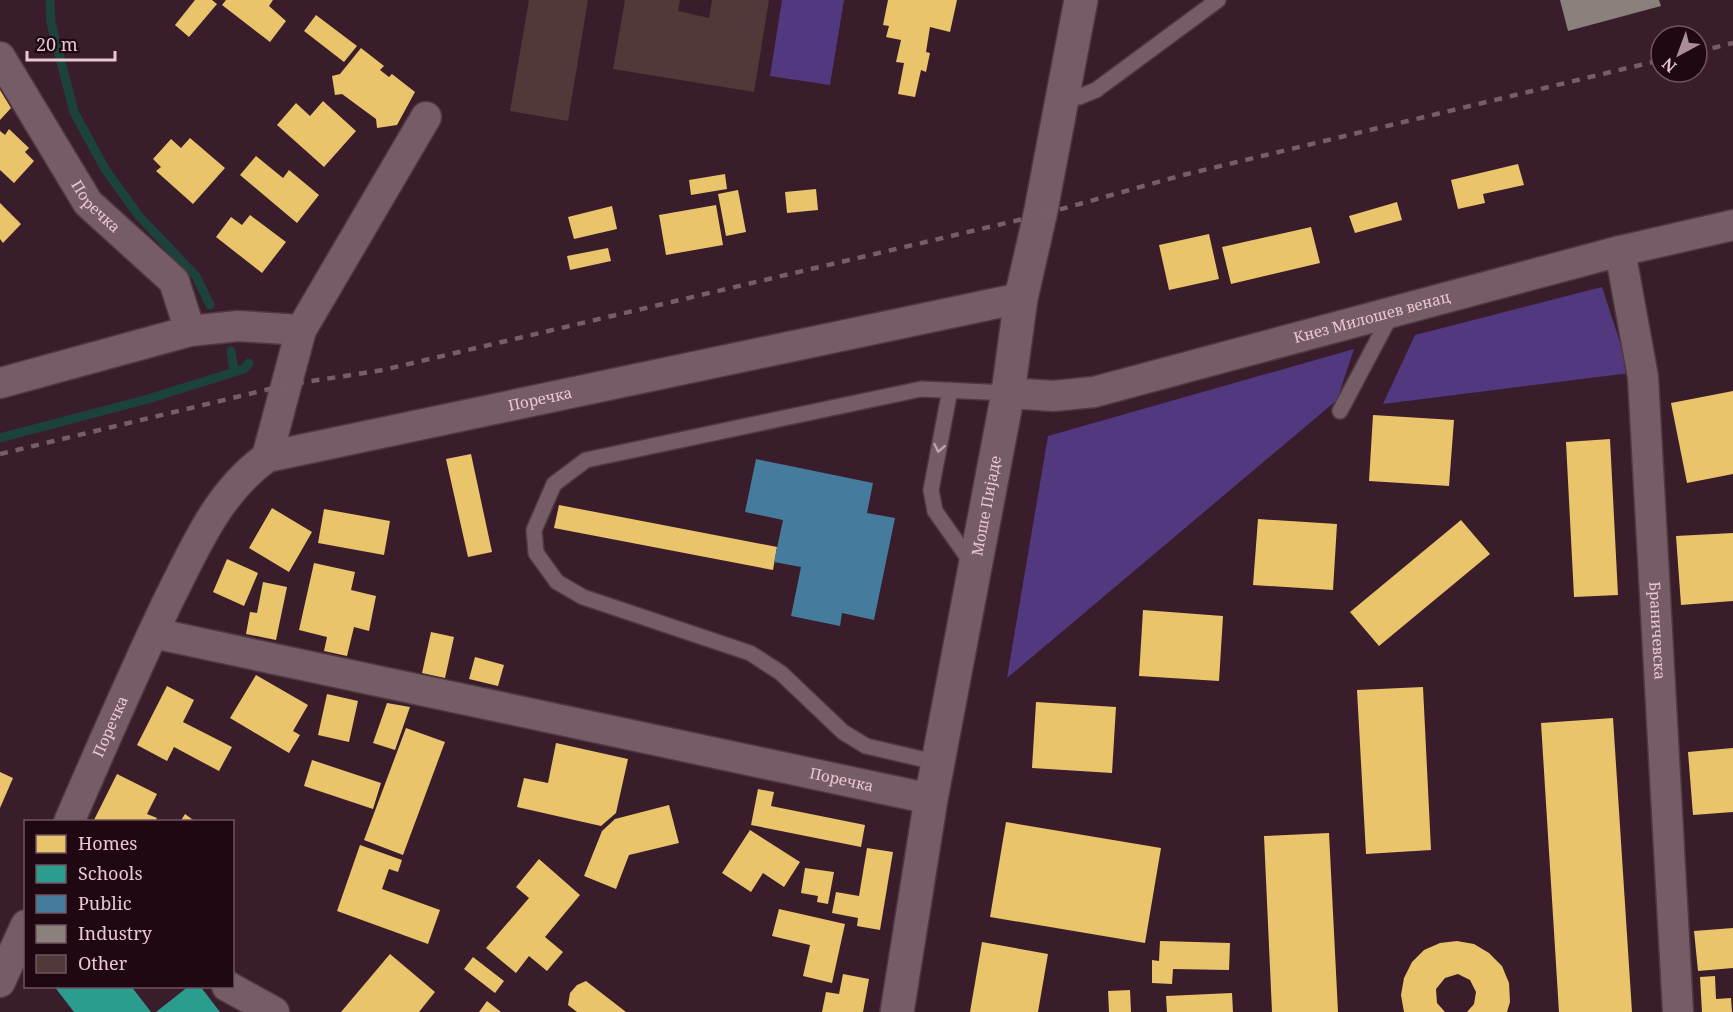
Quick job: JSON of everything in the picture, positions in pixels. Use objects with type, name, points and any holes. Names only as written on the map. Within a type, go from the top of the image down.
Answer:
[{"type":"street","name":"Моше Пијаде","points":[[897,1012],[931,799],[1008,393],[1021,298],[1081,0]]},
{"type":"street","name":"Поречка","points":[[0,57],[88,203],[174,281],[190,331]]},
{"type":"street","points":[[267,457],[301,330],[426,117]]},
{"type":"street","name":"Кнез Милошев венац","points":[[1008,393],[1053,396],[1094,393],[1620,251],[1733,225]]},
{"type":"street","name":"Браничевска","points":[[1620,251],[1643,377],[1677,1012]]},
{"type":"street","name":"Поречка","points":[[70,820],[153,633],[210,517],[249,470],[267,457],[1021,298]]},
{"type":"street","points":[[0,383],[190,331],[238,326],[301,330]]},
{"type":"street","name":"Поречка","points":[[153,633],[931,799]]},
{"type":"street","points":[[0,982],[24,929]]},
{"type":"street","points":[[229,988],[274,1012]]},
{"type":"lane","points":[[1063,97],[1079,97],[1096,90],[1218,0]]},
{"type":"lane","points":[[1340,411],[1393,311]]},
{"type":"lane","points":[[939,763],[866,746],[843,732],[781,673],[750,653],[582,597],[557,582],[544,567],[536,553],[534,530],[554,484],[586,459],[921,389],[1008,393]]},
{"type":"lane","points":[[950,390],[931,490],[934,511],[975,568]]},
{"type":"shaded area","points":[[782,0],[844,0],[830,85],[770,76]]},
{"type":"shaded area","points":[[1602,287],[1630,373],[1383,404],[1415,335]]},
{"type":"shaded area","points":[[1354,349],[1337,400],[1007,678],[1048,436]]},
{"type":"building: Homes","points":[[195,0],[212,0],[217,4],[189,37],[175,25]]},
{"type":"building: Homes","points":[[226,0],[273,0],[269,6],[286,21],[270,42],[222,5]]},
{"type":"building: Homes","points":[[888,0],[957,0],[950,32],[930,27],[926,52],[930,53],[926,72],[921,70],[915,97],[898,94],[904,63],[896,62],[901,40],[886,37],[889,26],[883,25]]},
{"type":"building: Homes","points":[[316,15],[357,46],[344,62],[304,31]]},
{"type":"building: Homes","points":[[361,48],[384,66],[380,70],[389,77],[392,74],[415,92],[397,125],[377,128],[376,119],[342,94],[335,95],[332,76],[340,74]]},
{"type":"building: Homes","points":[[0,90],[11,108],[0,120]]},
{"type":"building: Homes","points":[[323,101],[356,131],[324,167],[277,125],[296,103],[310,116]]},
{"type":"building: Homes","points":[[9,129],[29,148],[25,152],[34,161],[14,183],[0,170],[0,131],[5,135]]},
{"type":"building: Homes","points":[[190,138],[225,168],[193,204],[156,171],[161,167],[153,159],[171,139],[181,148]]},
{"type":"building: Homes","points":[[256,156],[283,178],[289,170],[319,195],[297,223],[240,175]]},
{"type":"building: Homes","points":[[1518,164],[1524,185],[1483,194],[1485,203],[1458,209],[1451,180]]},
{"type":"building: Homes","points":[[725,174],[727,189],[691,195],[689,180]]},
{"type":"building: Homes","points":[[816,189],[818,210],[787,213],[785,192]]},
{"type":"building: Homes","points":[[738,190],[746,232],[726,236],[718,194]]},
{"type":"building: Homes","points":[[1397,202],[1402,220],[1355,233],[1349,216]]},
{"type":"building: Homes","points":[[0,203],[21,224],[3,243],[0,239]]},
{"type":"building: Homes","points":[[716,205],[723,245],[666,255],[659,215]]},
{"type":"building: Homes","points":[[612,206],[617,229],[574,239],[568,217]]},
{"type":"building: Homes","points":[[250,215],[286,242],[262,273],[216,237],[231,217],[242,225]]},
{"type":"building: Homes","points":[[1311,227],[1320,263],[1231,284],[1222,247]]},
{"type":"building: Homes","points":[[1209,234],[1219,279],[1169,290],[1159,245]]},
{"type":"building: Homes","points":[[608,248],[611,261],[570,270],[567,256]]},
{"type":"building: Homes","points":[[1733,391],[1733,474],[1687,483],[1671,403]]},
{"type":"building: Homes","points":[[1373,415],[1454,420],[1449,486],[1369,481]]},
{"type":"building: Homes","points":[[1610,439],[1618,595],[1574,597],[1566,442]]},
{"type":"building: Homes","points":[[471,454],[492,552],[468,557],[446,459]]},
{"type":"building: Homes","points":[[559,505],[777,547],[773,570],[554,528]]},
{"type":"building: Homes","points":[[272,508],[312,532],[289,572],[249,548]]},
{"type":"building: Homes","points":[[324,509],[390,521],[384,555],[318,543]]},
{"type":"building: Homes","points":[[1258,519],[1337,524],[1333,590],[1253,585]]},
{"type":"building: Homes","points":[[1461,520],[1490,554],[1379,646],[1350,612]]},
{"type":"building: Homes","points":[[1733,533],[1733,601],[1681,605],[1676,536]]},
{"type":"building: Homes","points":[[227,559],[258,573],[244,606],[213,592]]},
{"type":"building: Homes","points":[[314,563],[355,572],[351,590],[376,596],[369,631],[354,627],[347,656],[324,651],[327,637],[299,630]]},
{"type":"building: Homes","points":[[263,582],[287,587],[276,640],[246,634],[250,612],[257,613]]},
{"type":"building: Homes","points":[[1143,610],[1223,616],[1219,681],[1139,676]]},
{"type":"building: Homes","points":[[431,632],[454,637],[445,678],[422,673]]},
{"type":"building: Homes","points":[[475,657],[504,665],[498,686],[469,679]]},
{"type":"building: Homes","points":[[256,675],[308,705],[293,731],[300,735],[289,753],[230,718]]},
{"type":"building: Homes","points":[[167,686],[194,700],[183,722],[232,747],[219,771],[174,747],[167,761],[137,745]]},
{"type":"building: Homes","points":[[1423,687],[1431,850],[1366,854],[1357,690]]},
{"type":"building: Homes","points":[[327,694],[358,701],[349,742],[318,735]]},
{"type":"building: Homes","points":[[1036,702],[1116,707],[1112,773],[1032,768]]},
{"type":"building: Homes","points":[[387,703],[410,707],[395,750],[373,743]]},
{"type":"building: Homes","points":[[1613,718],[1632,1012],[1559,1012],[1541,723]]},
{"type":"building: Homes","points":[[406,728],[445,742],[403,855],[364,840]]},
{"type":"building: Homes","points":[[556,743],[628,759],[616,813],[601,826],[517,807],[524,778],[548,783]]},
{"type":"building: Homes","points":[[1733,748],[1733,812],[1693,815],[1688,752]]},
{"type":"building: Homes","points":[[312,760],[381,783],[373,809],[304,786]]},
{"type":"building: Homes","points":[[0,772],[13,778],[0,808]]},
{"type":"building: Homes","points":[[117,774],[157,794],[147,814],[157,818],[156,820],[94,820]]},
{"type":"building: Homes","points":[[758,789],[774,792],[771,806],[865,825],[861,847],[751,825]]},
{"type":"building: Homes","points":[[669,805],[679,843],[629,855],[616,889],[584,876],[602,831],[615,819]]},
{"type":"building: Homes","points":[[185,814],[193,820],[181,820]]},
{"type":"building: Homes","points":[[1006,822],[1161,848],[1145,943],[990,917]]},
{"type":"building: Homes","points":[[750,830],[800,862],[784,887],[763,873],[751,892],[722,873]]},
{"type":"building: Homes","points":[[1329,833],[1338,1012],[1272,1012],[1264,836]]},
{"type":"building: Homes","points":[[360,845],[402,860],[398,872],[389,869],[382,889],[440,910],[428,944],[337,911]]},
{"type":"building: Homes","points":[[867,848],[893,852],[880,930],[857,926],[858,918],[832,913],[836,892],[859,896]]},
{"type":"building: Homes","points":[[539,859],[580,895],[545,937],[563,952],[547,971],[529,956],[516,973],[486,948],[529,898],[516,887]]},
{"type":"building: Homes","points":[[805,868],[834,872],[828,904],[817,902],[818,896],[801,893]]},
{"type":"building: Homes","points":[[779,909],[845,924],[832,983],[803,976],[810,945],[772,936]]},
{"type":"building: Homes","points":[[1733,928],[1733,968],[1698,971],[1694,931]]},
{"type":"building: Homes","points":[[1160,941],[1230,943],[1229,970],[1173,969],[1172,984],[1152,983],[1152,960],[1159,961]]},
{"type":"building: Homes","points":[[1457,941],[1474,944],[1489,953],[1502,966],[1509,983],[1510,1002],[1507,1012],[1467,1012],[1474,1004],[1476,992],[1470,980],[1458,974],[1445,978],[1436,989],[1437,1003],[1445,1012],[1404,1012],[1401,995],[1404,978],[1412,962],[1424,950],[1440,943]]},
{"type":"building: Homes","points":[[982,942],[1048,954],[1038,1012],[970,1012]]},
{"type":"building: Homes","points":[[390,954],[435,992],[419,1012],[341,1012]]},
{"type":"building: Homes","points":[[473,957],[504,981],[495,993],[464,969]]},
{"type":"building: Homes","points":[[843,974],[869,979],[863,1012],[822,1012],[826,992],[839,994]]},
{"type":"building: Homes","points":[[1715,976],[1716,999],[1731,998],[1732,1012],[1702,1012],[1700,977]]},
{"type":"building: Homes","points":[[586,981],[626,1012],[577,1012],[568,1005],[570,993],[577,985]]},
{"type":"building: Homes","points":[[1130,990],[1131,1012],[1109,1012],[1108,991]]},
{"type":"building: Homes","points":[[1232,993],[1233,1012],[1167,1012],[1166,996]]},
{"type":"building: Homes","points":[[487,1001],[501,1012],[479,1012]]},
{"type":"building: Schools","points":[[56,988],[133,988],[151,1012],[74,1012]]},
{"type":"building: Schools","points":[[186,988],[202,988],[220,1012],[156,1012]]},
{"type":"building: Public","points":[[756,459],[873,483],[867,513],[895,518],[874,620],[842,613],[840,626],[791,616],[801,567],[774,562],[783,520],[745,512]]},
{"type":"building: Industry","points":[[1560,0],[1659,0],[1661,6],[1568,31]]},
{"type":"building: Other","points":[[529,0],[588,0],[568,121],[510,111]]},
{"type":"building: Other","points":[[625,0],[680,0],[678,11],[709,18],[712,0],[769,0],[754,92],[613,69]]},
{"type":"waterway","points":[[50,0],[51,23],[74,112],[105,169],[139,216],[196,276],[210,305]]},
{"type":"waterway","points":[[231,351],[234,372]]},
{"type":"waterway","points":[[0,438],[148,399],[244,369],[249,363]]},
{"type":"railway","points":[[1709,49],[1733,43]]},
{"type":"railway","points":[[0,454],[286,385],[383,370],[1040,215],[1183,175],[1649,63]]}]
